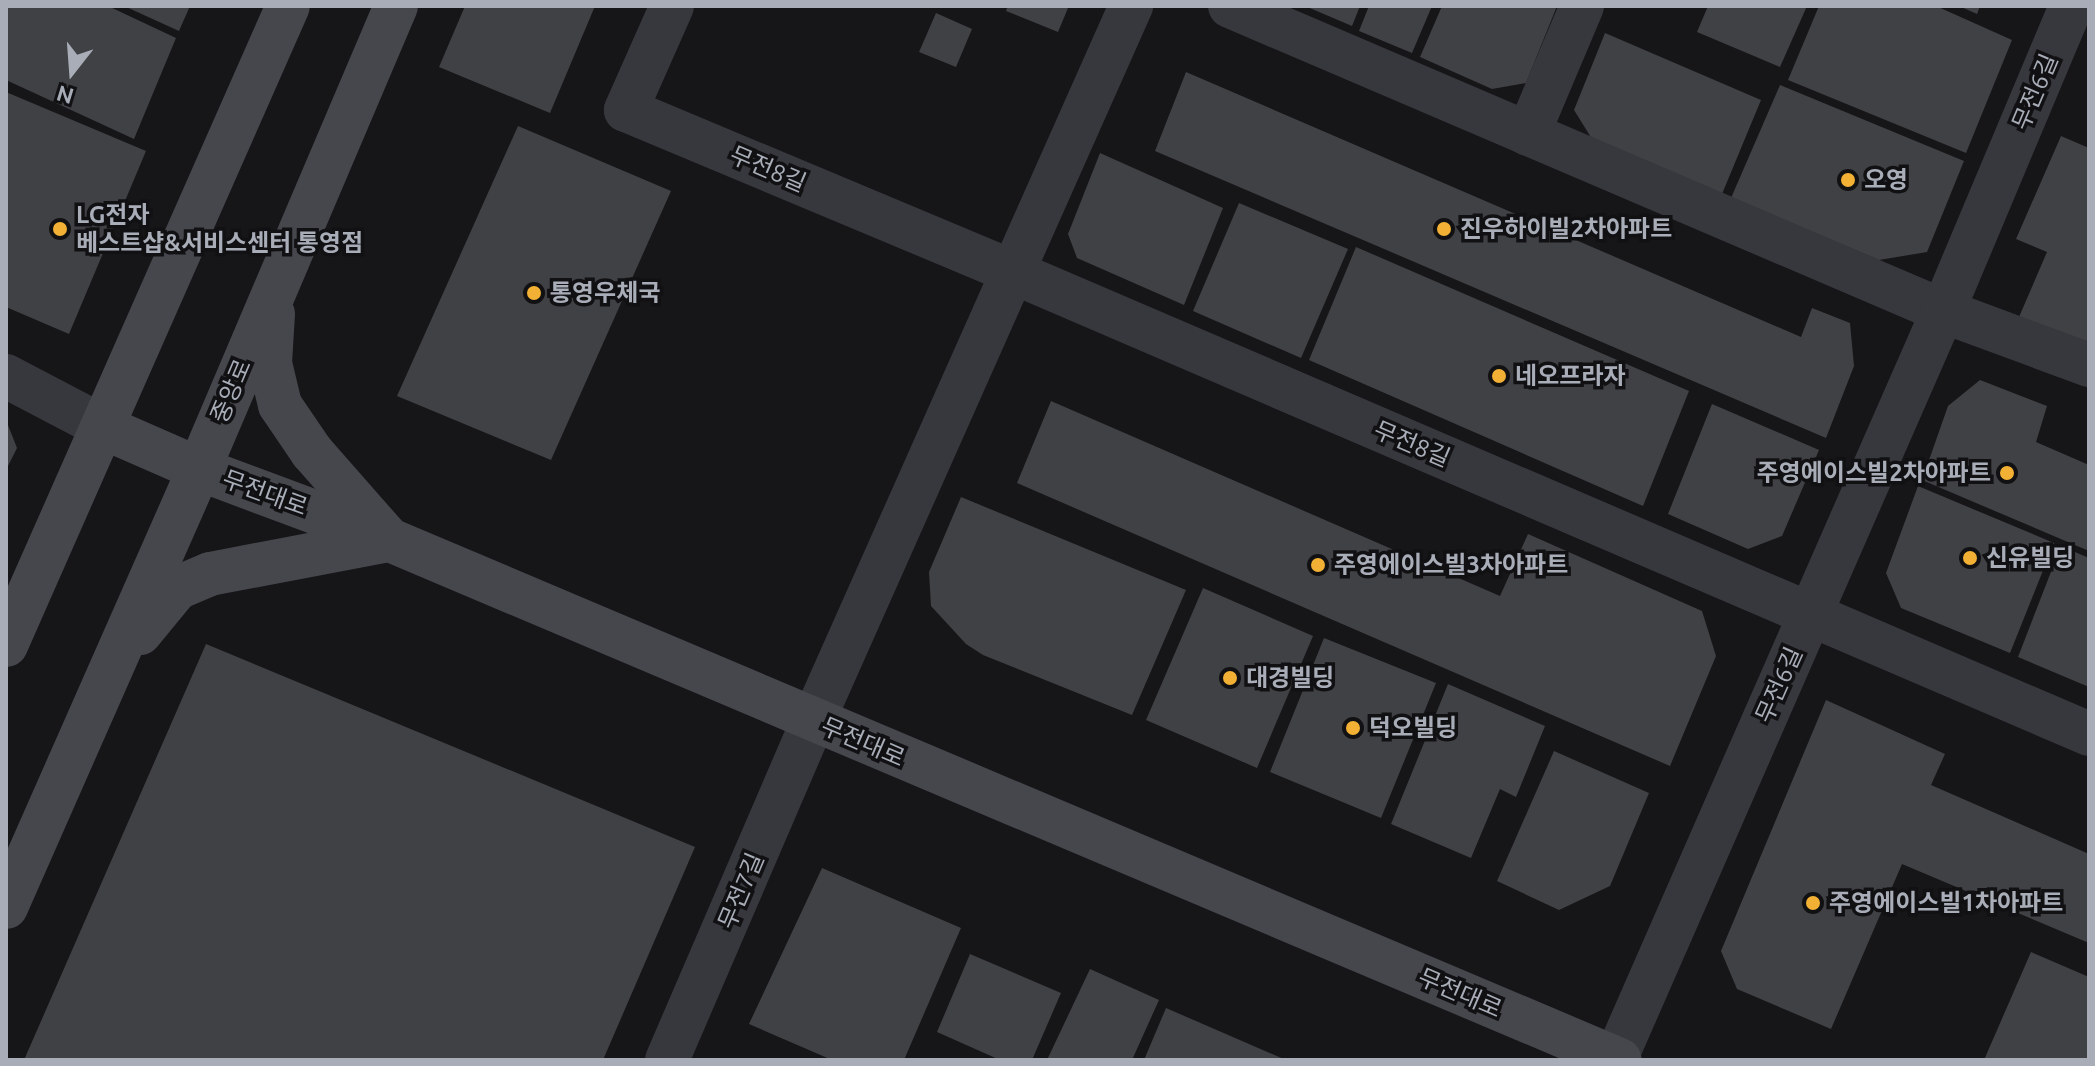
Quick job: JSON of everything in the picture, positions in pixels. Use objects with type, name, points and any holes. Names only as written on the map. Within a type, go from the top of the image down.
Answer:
[{"type":"street","points":[[6,645],[105,428],[288,6]]},
{"type":"street","name":"중앙로","points":[[6,907],[199,469],[396,6]]},
{"type":"street","name":"무전8길","points":[[672,6],[626,110],[1015,273],[1808,616],[2089,734]]},
{"type":"street","points":[[813,721],[1015,273],[1131,6]]},
{"type":"street","points":[[1230,6],[1943,311],[2089,365]]},
{"type":"street","points":[[1528,134],[1582,6]]},
{"type":"street","name":"무전6길","points":[[1617,1059],[1943,311],[2071,6]]},
{"type":"street","points":[[274,290],[270,363],[280,405],[312,452],[390,540]]},
{"type":"street","points":[[6,376],[105,428]]},
{"type":"street","name":"무전대로","points":[[105,428],[199,469],[390,540],[1617,1059]]},
{"type":"street","points":[[113,665],[177,588],[210,574],[390,540]]},
{"type":"street","name":"무전7길","points":[[667,1060],[813,721]]},
{"type":"building","points":[[6,6],[108,6],[176,38],[134,139],[6,80]]},
{"type":"building","points":[[124,6],[190,6],[179,31]]},
{"type":"building","points":[[465,6],[595,6],[550,113],[439,67]]},
{"type":"building","points":[[1008,6],[1068,8],[1058,32],[1006,11]]},
{"type":"building","points":[[1305,6],[1360,6],[1352,26]]},
{"type":"building","points":[[1369,6],[1432,6],[1412,53],[1359,31]]},
{"type":"building","points":[[1442,6],[1557,6],[1526,83],[1492,89],[1420,57]]},
{"type":"building","points":[[1708,6],[1807,6],[1780,67],[1697,32]]},
{"type":"building","points":[[1819,6],[1936,6],[2012,40],[1966,153],[1788,80]]},
{"type":"building","points":[[1959,6],[1980,6],[1977,14]]},
{"type":"building","points":[[936,13],[972,29],[956,67],[919,52]]},
{"type":"building","points":[[1605,33],[1761,100],[1722,194],[1592,139],[1574,110]]},
{"type":"building","name":"진우하이빌2차아파트","points":[[1186,72],[1801,337],[1812,308],[1850,323],[1854,366],[1826,438],[1155,151]]},
{"type":"building","name":"오영","points":[[1780,85],[1964,161],[1927,252],[1879,260],[1731,198]]},
{"type":"building","name":"LG전자 베스트샵&서비스센터 통영점","points":[[6,92],[146,151],[69,334],[6,307]]},
{"type":"building","name":"통영우체국","points":[[518,126],[671,191],[551,460],[397,396]]},
{"type":"building","points":[[2061,136],[2089,148],[2089,347],[2019,317],[2047,252],[2016,239]]},
{"type":"building","points":[[1100,153],[1223,208],[1184,305],[1077,258],[1068,234]]},
{"type":"building","points":[[1239,203],[1348,249],[1301,358],[1193,311]]},
{"type":"building","name":"네오프라자","points":[[1356,247],[1689,391],[1643,506],[1309,360]]},
{"type":"building","name":"주영에이스빌2차아파트","points":[[1980,380],[2047,406],[2036,442],[2089,465],[2089,551],[1922,480],[1948,406]]},
{"type":"building","name":"주영에이스빌3차아파트","points":[[1051,401],[1500,596],[1528,534],[1702,611],[1716,656],[1670,766],[1017,483]]},
{"type":"building","points":[[1712,404],[1819,450],[1782,536],[1748,549],[1668,514]]},
{"type":"building","points":[[6,420],[17,448],[6,470]]},
{"type":"building","name":"신유빌딩","points":[[1918,486],[2054,543],[2010,653],[1901,608],[1886,573]]},
{"type":"building","points":[[961,497],[1186,590],[1132,715],[983,655],[966,644],[931,606],[929,572]]},
{"type":"building","points":[[2061,546],[2089,558],[2089,687],[2018,657]]},
{"type":"building","name":"대경빌딩","points":[[1203,588],[1313,636],[1257,768],[1146,720]]},
{"type":"building","name":"덕오빌딩","points":[[1324,638],[1436,683],[1381,818],[1270,772]]},
{"type":"building","points":[[206,644],[695,847],[603,1060],[24,1060]]},
{"type":"building","points":[[1448,684],[1545,726],[1516,797],[1500,789],[1471,858],[1391,824]]},
{"type":"building","name":"주영에이스빌1차아파트","points":[[1826,700],[1945,754],[1931,785],[2089,854],[2089,943],[1902,864],[1831,1029],[1737,989],[1721,951]]},
{"type":"building","points":[[1554,751],[1649,793],[1610,886],[1559,910],[1497,881]]},
{"type":"building","points":[[822,868],[961,928],[904,1060],[832,1060],[749,1024]]},
{"type":"building","points":[[2031,952],[2089,977],[2089,1060],[1984,1060]]},
{"type":"building","points":[[970,954],[1061,993],[1032,1060],[1000,1060],[937,1032]]},
{"type":"building","points":[[1090,969],[1159,1000],[1132,1060],[1047,1060]]},
{"type":"building","points":[[1166,1008],[1286,1060],[1144,1060]]},
{"type":"place","name":"오영","points":[[1848,180]]},
{"type":"place","name":"LG전자 베스트샵&서비스센터 통영점","points":[[60,229]]},
{"type":"place","name":"진우하이빌2차아파트","points":[[1444,229]]},
{"type":"place","name":"통영우체국","points":[[534,293]]},
{"type":"place","name":"네오프라자","points":[[1499,376]]},
{"type":"place","name":"주영에이스빌2차아파트","points":[[2007,473]]},
{"type":"place","name":"신유빌딩","points":[[1970,558]]},
{"type":"place","name":"주영에이스빌3차아파트","points":[[1318,565]]},
{"type":"place","name":"대경빌딩","points":[[1230,678]]},
{"type":"place","name":"덕오빌딩","points":[[1353,728]]},
{"type":"place","name":"주영에이스빌1차아파트","points":[[1813,903]]}]
